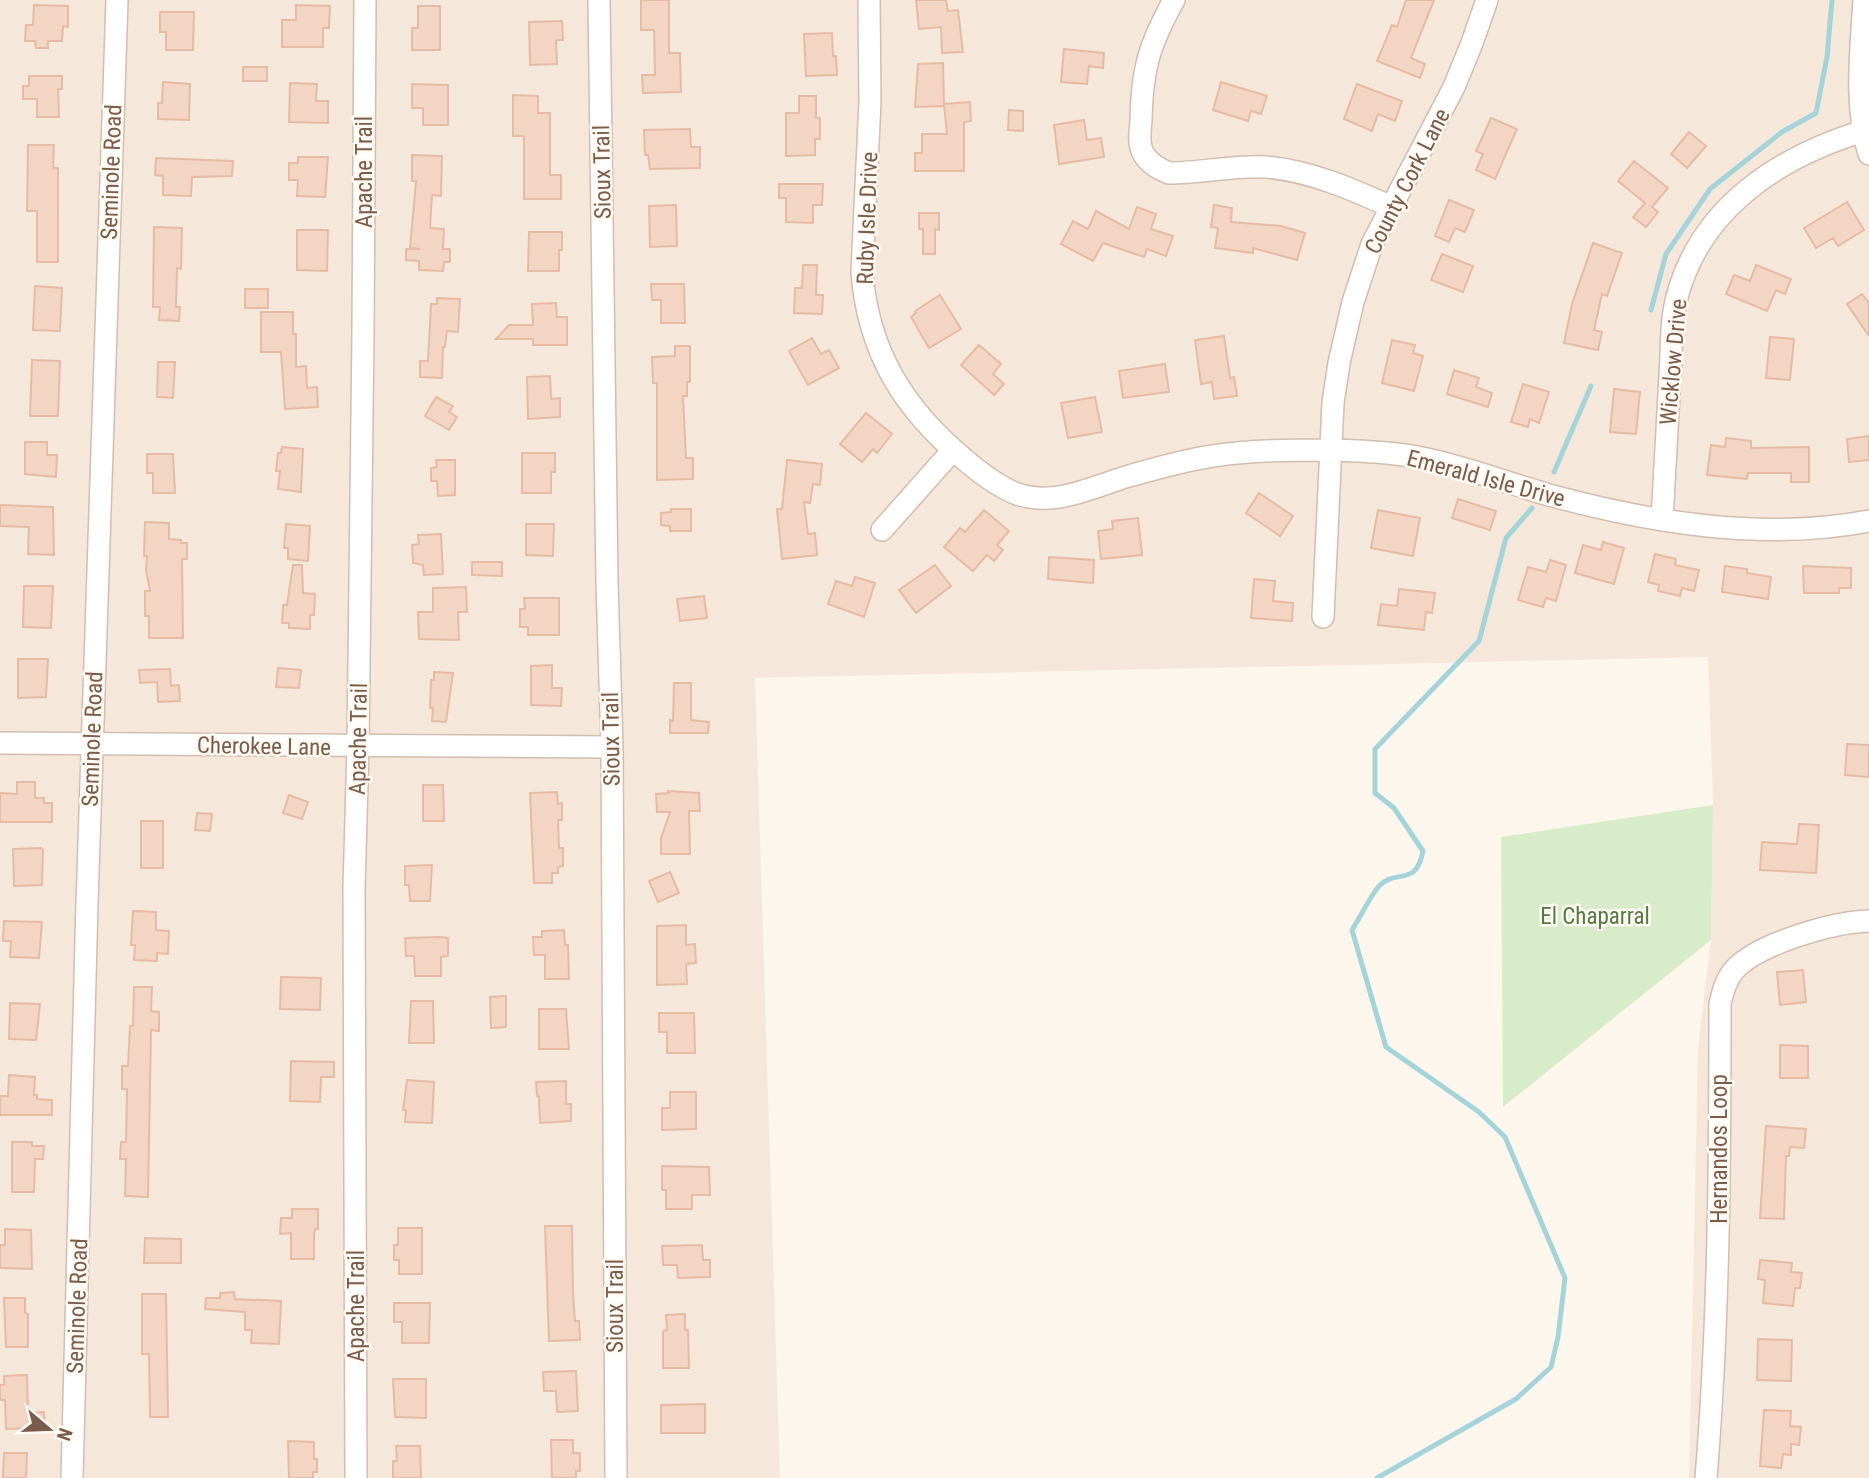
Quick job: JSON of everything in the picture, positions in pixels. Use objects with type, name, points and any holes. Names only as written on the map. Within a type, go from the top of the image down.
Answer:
[{"type":"street","name":"Seminole Road","points":[[72,1478],[92,744],[117,0]]},
{"type":"street","name":"Apache Trail","points":[[356,1478],[354,888],[358,747],[365,0]]},
{"type":"street","name":"Sioux Trail","points":[[600,0],[611,747],[616,1478]]},
{"type":"street","name":"Ruby Isle Drive","points":[[870,0],[870,101],[862,251],[864,293],[873,334],[889,372],[912,407],[953,450]]},
{"type":"street","points":[[1174,0],[1150,47],[1142,84],[1140,143],[1147,159],[1157,168],[1169,173],[1267,167],[1297,173],[1355,191],[1391,207]]},
{"type":"street","name":"County Cork Lane","points":[[1323,617],[1333,403],[1353,302],[1372,244],[1454,87],[1487,0]]},
{"type":"street","points":[[1864,0],[1860,63],[1863,131],[1869,154]]},
{"type":"street","name":"Wicklow Drive","points":[[1662,520],[1673,320],[1677,298],[1692,257],[1715,220],[1749,187],[1792,159],[1863,131]]},
{"type":"street","name":"Emerald Isle Drive","points":[[953,450],[997,485],[1018,494],[1047,499],[1069,496],[1127,477],[1214,456],[1268,451],[1330,450],[1424,458],[1549,495],[1702,526],[1783,530],[1824,528],[1869,520]]},
{"type":"street","points":[[883,530],[953,450]]},
{"type":"street","name":"Cherokee Lane","points":[[0,743],[611,747]]},
{"type":"street","name":"Hernandos Loop","points":[[1706,1478],[1715,1368],[1720,1211],[1720,1004],[1724,987],[1736,968],[1750,957],[1816,930],[1846,922],[1869,921]]},
{"type":"shaded area","points":[[0,0],[1869,0],[1869,1478],[1689,1478],[1698,1048],[1711,940],[1713,805],[1708,657],[755,678],[780,1478],[0,1478]]},
{"type":"green space","name":"El Chaparral","points":[[1713,805],[1711,940],[1503,1107],[1501,837]]},
{"type":"building","points":[[641,0],[669,0],[669,53],[680,53],[681,92],[643,93],[642,75],[655,75],[654,30],[641,30]]},
{"type":"building","points":[[916,0],[946,0],[948,11],[958,10],[963,52],[942,53],[941,27],[919,29]]},
{"type":"building","points":[[1406,0],[1434,0],[1411,58],[1425,64],[1420,78],[1377,61],[1392,25],[1397,27]]},
{"type":"building","points":[[34,5],[68,6],[68,27],[63,26],[62,41],[48,41],[48,48],[36,48],[35,41],[25,41],[26,25],[33,25]]},
{"type":"building","points":[[296,5],[330,6],[329,28],[323,28],[323,47],[282,47],[282,20],[296,20]]},
{"type":"building","points":[[418,6],[440,6],[440,50],[412,50],[412,28],[418,28]]},
{"type":"building","points":[[160,12],[194,12],[193,50],[166,50],[166,32],[160,32]]},
{"type":"building","points":[[562,21],[563,40],[556,40],[557,64],[530,65],[529,22]]},
{"type":"building","points":[[832,33],[837,75],[806,76],[804,34]]},
{"type":"building","points":[[1064,49],[1104,53],[1103,68],[1089,66],[1087,84],[1061,82]]},
{"type":"building","points":[[943,63],[944,106],[915,107],[918,64]]},
{"type":"building","points":[[243,67],[267,67],[267,81],[243,81]]},
{"type":"building","points":[[29,76],[62,76],[62,89],[58,89],[59,117],[37,117],[37,99],[23,99],[23,86],[29,86]]},
{"type":"building","points":[[163,82],[190,84],[189,120],[158,119],[158,103],[162,103]]},
{"type":"building","points":[[1221,82],[1267,96],[1261,114],[1251,111],[1248,121],[1213,110]]},
{"type":"building","points":[[290,83],[317,84],[316,101],[328,101],[328,123],[289,122]]},
{"type":"building","points":[[412,84],[448,85],[448,125],[423,125],[423,108],[412,108]]},
{"type":"building","points":[[1357,84],[1402,101],[1395,121],[1378,114],[1372,131],[1344,119]]},
{"type":"building","points":[[513,95],[538,96],[538,113],[550,113],[550,175],[561,175],[561,199],[524,199],[524,136],[513,136]]},
{"type":"building","points":[[799,96],[816,96],[820,139],[815,139],[815,155],[786,156],[786,113],[799,113]]},
{"type":"building","points":[[970,102],[971,121],[964,122],[964,171],[915,171],[915,153],[922,153],[922,134],[947,134],[944,104]]},
{"type":"building","points":[[1009,110],[1023,111],[1023,131],[1008,130]]},
{"type":"building","points":[[1491,118],[1517,129],[1495,179],[1476,170],[1483,154],[1476,151]]},
{"type":"building","points":[[1084,120],[1087,140],[1101,138],[1104,157],[1059,164],[1054,125]]},
{"type":"building","points":[[690,129],[691,147],[700,147],[700,168],[650,169],[648,155],[645,155],[644,130]]},
{"type":"building","points":[[1689,132],[1706,146],[1687,168],[1671,154]]},
{"type":"building","points":[[28,145],[54,145],[53,168],[58,168],[58,262],[37,262],[37,211],[27,211]]},
{"type":"building","points":[[412,155],[442,156],[441,196],[432,195],[430,228],[444,229],[443,249],[450,249],[450,262],[444,262],[443,271],[419,270],[419,261],[406,260],[406,249],[420,249],[410,248],[416,181],[412,181]]},
{"type":"building","points":[[298,157],[328,157],[325,197],[297,196],[298,180],[289,180],[289,163],[298,163]]},
{"type":"building","points":[[156,158],[233,161],[232,176],[192,177],[191,196],[163,195],[163,176],[155,175]]},
{"type":"building","points":[[1634,161],[1668,188],[1652,207],[1658,212],[1646,227],[1633,217],[1645,203],[1618,181]]},
{"type":"building","points":[[779,184],[823,184],[822,205],[813,205],[813,223],[786,222],[786,198],[779,198]]},
{"type":"building","points":[[1449,200],[1474,210],[1465,232],[1455,228],[1449,242],[1435,236]]},
{"type":"building","points":[[1847,202],[1864,230],[1838,246],[1833,238],[1816,248],[1804,228]]},
{"type":"building","points":[[676,205],[677,246],[650,247],[649,206]]},
{"type":"building","points":[[1214,205],[1232,208],[1231,222],[1281,226],[1305,233],[1297,260],[1253,248],[1253,253],[1215,248],[1218,228],[1211,227]]},
{"type":"building","points":[[1137,207],[1156,214],[1151,229],[1173,236],[1166,256],[1147,249],[1144,257],[1103,243],[1093,261],[1061,244],[1073,221],[1088,229],[1096,211],[1129,229]]},
{"type":"building","points":[[919,213],[939,213],[939,230],[935,229],[935,254],[923,254],[923,229],[919,229]]},
{"type":"building","points":[[154,227],[182,228],[181,269],[177,268],[176,307],[180,307],[179,321],[159,320],[160,307],[153,307]]},
{"type":"building","points":[[297,230],[328,230],[327,271],[297,270]]},
{"type":"building","points":[[529,232],[562,232],[559,271],[528,271]]},
{"type":"building","points":[[1593,243],[1622,253],[1607,296],[1602,294],[1594,330],[1602,332],[1598,350],[1564,343],[1572,304]]},
{"type":"building","points":[[1442,254],[1473,266],[1463,292],[1431,280]]},
{"type":"building","points":[[803,265],[817,265],[816,295],[823,295],[822,314],[794,313],[795,288],[802,288]]},
{"type":"building","points":[[1756,265],[1791,279],[1785,294],[1776,290],[1767,311],[1726,294],[1734,275],[1750,281]]},
{"type":"building","points":[[651,284],[684,284],[685,323],[661,323],[661,300],[652,300]]},
{"type":"building","points":[[35,286],[62,288],[60,331],[33,330]]},
{"type":"building","points":[[245,289],[268,289],[268,308],[245,308]]},
{"type":"building","points":[[1862,294],[1869,303],[1869,336],[1847,304]]},
{"type":"building","points":[[940,295],[961,329],[929,348],[911,317],[915,311]]},
{"type":"building","points":[[437,298],[460,299],[458,332],[447,331],[443,347],[442,378],[420,377],[420,361],[428,361],[431,304],[437,304]]},
{"type":"building","points":[[556,303],[557,317],[567,317],[567,345],[533,345],[533,339],[496,339],[509,325],[533,325],[532,304]]},
{"type":"building","points":[[261,312],[293,312],[296,367],[306,366],[307,388],[317,387],[318,407],[285,409],[281,352],[261,352]]},
{"type":"building","points":[[1224,336],[1230,378],[1234,377],[1237,396],[1214,399],[1212,382],[1201,384],[1195,340]]},
{"type":"building","points":[[1770,337],[1794,339],[1790,380],[1766,378]]},
{"type":"building","points":[[812,338],[821,354],[829,350],[839,368],[808,385],[789,351]]},
{"type":"building","points":[[1392,340],[1415,345],[1413,353],[1423,356],[1414,391],[1382,383]]},
{"type":"building","points":[[979,345],[1001,364],[993,374],[1004,384],[994,395],[961,365]]},
{"type":"building","points":[[675,346],[690,346],[690,382],[687,382],[687,396],[683,396],[686,458],[693,458],[693,479],[657,480],[657,383],[653,383],[652,357],[675,356]]},
{"type":"building","points":[[32,360],[60,361],[58,416],[30,416]]},
{"type":"building","points":[[158,362],[175,362],[173,398],[157,397]]},
{"type":"building","points":[[1165,364],[1169,392],[1123,398],[1119,371]]},
{"type":"building","points":[[1454,370],[1479,378],[1476,387],[1492,393],[1488,407],[1447,394]]},
{"type":"building","points":[[550,376],[551,399],[560,398],[560,417],[528,419],[527,377]]},
{"type":"building","points":[[1523,384],[1549,392],[1539,423],[1530,419],[1528,427],[1511,422]]},
{"type":"building","points":[[1614,389],[1640,392],[1636,434],[1610,432]]},
{"type":"building","points":[[436,397],[453,406],[449,412],[457,417],[449,430],[425,416]]},
{"type":"building","points":[[1095,397],[1102,432],[1068,438],[1061,403]]},
{"type":"building","points":[[866,413],[892,434],[877,453],[873,449],[862,462],[840,444]]},
{"type":"building","points":[[1869,436],[1869,460],[1849,462],[1847,439]]},
{"type":"building","points":[[1726,438],[1751,441],[1751,448],[1809,447],[1809,482],[1791,482],[1791,473],[1748,473],[1747,479],[1707,475],[1711,445],[1725,447]]},
{"type":"building","points":[[25,442],[47,442],[47,455],[57,455],[56,477],[25,474]]},
{"type":"building","points":[[282,447],[303,449],[301,492],[278,489],[280,471],[276,471],[278,453],[281,453]]},
{"type":"building","points":[[522,453],[555,453],[551,493],[522,493]]},
{"type":"building","points":[[147,454],[173,454],[175,493],[153,493],[153,473],[147,473]]},
{"type":"building","points":[[436,460],[455,460],[455,495],[438,496],[437,481],[431,481],[431,468],[437,467]]},
{"type":"building","points":[[787,460],[822,464],[820,485],[813,484],[810,503],[804,502],[808,534],[815,533],[817,555],[782,559],[777,509],[782,509]]},
{"type":"building","points":[[1259,493],[1293,516],[1280,536],[1246,513]]},
{"type":"building","points":[[1458,499],[1496,511],[1490,530],[1452,518]]},
{"type":"building","points":[[0,505],[53,507],[54,555],[28,554],[29,527],[0,526]]},
{"type":"building","points":[[671,509],[691,509],[691,531],[670,531],[670,526],[661,525],[661,513],[671,512]]},
{"type":"building","points":[[984,510],[1009,531],[997,545],[1003,550],[994,561],[987,555],[973,571],[944,547],[960,528],[965,532]]},
{"type":"building","points":[[1378,510],[1420,518],[1413,556],[1371,548]]},
{"type":"building","points":[[1138,518],[1142,555],[1101,559],[1098,531],[1113,529],[1112,521]]},
{"type":"building","points":[[145,522],[169,523],[169,539],[187,543],[187,559],[182,559],[183,638],[149,638],[149,616],[145,616],[145,591],[150,591],[146,570],[147,556],[144,556]]},
{"type":"building","points":[[286,524],[310,526],[308,561],[288,559],[288,548],[284,548]]},
{"type":"building","points":[[526,524],[554,524],[553,556],[526,555]]},
{"type":"building","points":[[441,534],[443,574],[424,575],[423,565],[413,563],[412,545],[419,544],[418,535]]},
{"type":"building","points":[[1603,542],[1624,548],[1614,584],[1575,573],[1583,545],[1601,550]]},
{"type":"building","points":[[1655,554],[1676,559],[1675,565],[1699,570],[1694,591],[1682,588],[1680,596],[1658,591],[1659,585],[1648,582]]},
{"type":"building","points":[[1049,557],[1094,560],[1093,583],[1048,579]]},
{"type":"building","points":[[1550,560],[1566,565],[1556,601],[1546,598],[1543,607],[1518,600],[1528,567],[1546,572]]},
{"type":"building","points":[[472,562],[502,562],[502,576],[472,575]]},
{"type":"building","points":[[293,565],[302,565],[303,593],[315,594],[310,629],[289,628],[289,623],[282,623],[283,605],[287,605]]},
{"type":"building","points":[[935,565],[951,586],[916,613],[899,590]]},
{"type":"building","points":[[1725,566],[1747,569],[1747,573],[1771,577],[1768,599],[1722,592]]},
{"type":"building","points":[[1803,566],[1851,568],[1851,588],[1839,588],[1839,593],[1804,593]]},
{"type":"building","points":[[855,577],[875,583],[864,617],[828,604],[836,581],[852,586]]},
{"type":"building","points":[[1254,579],[1275,581],[1273,601],[1293,603],[1292,621],[1251,618]]},
{"type":"building","points":[[24,586],[53,586],[51,628],[23,627]]},
{"type":"building","points":[[466,587],[467,612],[458,612],[459,640],[419,639],[418,612],[433,612],[433,588]]},
{"type":"building","points":[[1399,589],[1435,593],[1432,613],[1426,612],[1424,630],[1378,625],[1381,604],[1397,606]]},
{"type":"building","points":[[704,596],[707,618],[680,621],[677,599]]},
{"type":"building","points":[[524,598],[559,598],[559,635],[528,635],[528,627],[520,627],[520,609],[525,609]]},
{"type":"building","points":[[18,659],[48,659],[46,697],[18,698]]},
{"type":"building","points":[[552,665],[552,688],[562,688],[561,706],[531,705],[531,666]]},
{"type":"building","points":[[278,668],[301,670],[299,688],[276,687]]},
{"type":"building","points":[[170,669],[171,686],[179,685],[180,701],[158,702],[157,682],[140,683],[139,670]]},
{"type":"building","points":[[434,672],[453,673],[446,722],[432,721],[431,680],[434,680]]},
{"type":"building","points":[[674,683],[691,683],[691,720],[709,722],[708,733],[670,733]]},
{"type":"building","points":[[1847,744],[1869,745],[1869,777],[1845,775]]},
{"type":"building","points":[[17,782],[35,782],[35,798],[44,798],[44,803],[52,803],[52,822],[0,822],[0,793],[17,794]]},
{"type":"building","points":[[423,785],[443,785],[444,821],[423,821]]},
{"type":"building","points":[[668,791],[699,793],[700,811],[689,811],[690,854],[661,854],[661,838],[670,812],[657,812],[656,794],[669,793]]},
{"type":"building","points":[[557,792],[558,804],[562,803],[562,820],[558,820],[563,866],[558,867],[558,873],[552,873],[552,883],[534,883],[530,793]]},
{"type":"building","points":[[289,795],[308,802],[302,819],[283,813]]},
{"type":"building","points":[[197,813],[212,814],[210,831],[195,830]]},
{"type":"building","points":[[141,821],[163,821],[163,868],[141,868]]},
{"type":"building","points":[[1799,824],[1819,825],[1816,873],[1760,870],[1762,842],[1797,844]]},
{"type":"building","points":[[41,848],[42,885],[14,886],[13,849]]},
{"type":"building","points":[[432,865],[430,901],[410,901],[409,885],[405,885],[405,866]]},
{"type":"building","points":[[670,872],[679,893],[658,902],[649,881]]},
{"type":"building","points":[[133,911],[156,912],[156,930],[169,931],[168,954],[157,953],[157,961],[134,960],[135,945],[131,945]]},
{"type":"building","points":[[4,921],[42,922],[39,958],[10,957],[11,941],[3,941]]},
{"type":"building","points":[[686,925],[686,945],[695,944],[696,963],[686,964],[687,984],[657,985],[657,926]]},
{"type":"building","points":[[564,930],[565,945],[568,945],[569,979],[545,979],[545,955],[534,955],[533,937],[542,937],[542,931]]},
{"type":"building","points":[[405,938],[448,938],[448,956],[441,957],[441,976],[415,976],[414,956],[406,956]]},
{"type":"building","points":[[1803,970],[1806,1002],[1780,1005],[1777,972]]},
{"type":"building","points":[[281,977],[321,978],[320,1010],[280,1009]]},
{"type":"building","points":[[134,987],[152,987],[151,1011],[159,1012],[159,1031],[151,1030],[148,1197],[125,1196],[126,1159],[120,1159],[121,1142],[126,1142],[127,1089],[122,1089],[122,1066],[128,1066]]},
{"type":"building","points":[[506,996],[506,1027],[491,1028],[490,997]]},
{"type":"building","points":[[411,1001],[433,1001],[434,1043],[409,1043]]},
{"type":"building","points":[[10,1003],[40,1004],[36,1040],[9,1039]]},
{"type":"building","points":[[539,1009],[566,1009],[569,1049],[539,1049]]},
{"type":"building","points":[[659,1013],[694,1013],[695,1053],[667,1053],[667,1032],[659,1032]]},
{"type":"building","points":[[1780,1045],[1808,1046],[1808,1078],[1780,1078]]},
{"type":"building","points":[[291,1061],[334,1062],[334,1077],[321,1077],[320,1102],[290,1101]]},
{"type":"building","points":[[9,1075],[35,1077],[34,1095],[37,1095],[37,1099],[52,1100],[52,1115],[0,1115],[0,1096],[8,1096]]},
{"type":"building","points":[[407,1080],[434,1082],[432,1123],[405,1122],[406,1110],[403,1110]]},
{"type":"building","points":[[566,1081],[566,1104],[571,1104],[571,1121],[540,1123],[536,1082]]},
{"type":"building","points":[[670,1092],[696,1092],[696,1129],[662,1130],[662,1108],[670,1108]]},
{"type":"building","points":[[1766,1126],[1806,1129],[1804,1148],[1790,1147],[1789,1156],[1786,1156],[1784,1219],[1760,1218]]},
{"type":"building","points":[[12,1142],[32,1142],[32,1146],[44,1146],[43,1159],[35,1159],[34,1192],[12,1192]]},
{"type":"building","points":[[662,1166],[709,1167],[710,1195],[692,1195],[692,1209],[666,1209],[666,1190],[662,1190]]},
{"type":"building","points":[[292,1209],[318,1209],[314,1259],[291,1259],[291,1233],[280,1234],[281,1218],[292,1218]]},
{"type":"building","points":[[545,1226],[572,1226],[573,1293],[575,1321],[579,1321],[580,1340],[549,1341]]},
{"type":"building","points":[[398,1228],[422,1228],[422,1274],[399,1274],[399,1260],[394,1260],[394,1245],[398,1245]]},
{"type":"building","points":[[5,1229],[31,1230],[32,1269],[0,1268],[0,1245],[5,1245]]},
{"type":"building","points":[[145,1238],[181,1239],[181,1263],[144,1263]]},
{"type":"building","points":[[702,1245],[703,1260],[710,1260],[710,1277],[678,1278],[677,1265],[663,1265],[662,1246]]},
{"type":"building","points":[[1760,1260],[1792,1263],[1791,1272],[1802,1273],[1800,1288],[1795,1288],[1793,1306],[1763,1303],[1765,1280],[1758,1279]]},
{"type":"building","points":[[234,1292],[235,1299],[281,1301],[279,1344],[251,1343],[252,1330],[245,1330],[245,1312],[205,1309],[206,1298],[220,1298],[220,1293]]},
{"type":"building","points":[[142,1294],[166,1294],[168,1417],[150,1417],[149,1354],[142,1354]]},
{"type":"building","points":[[4,1298],[25,1298],[28,1347],[6,1347]]},
{"type":"building","points":[[394,1303],[430,1303],[429,1343],[402,1343],[402,1322],[394,1322]]},
{"type":"building","points":[[685,1314],[689,1368],[663,1368],[666,1315]]},
{"type":"building","points":[[1758,1339],[1792,1340],[1791,1381],[1757,1380]]},
{"type":"building","points":[[576,1371],[578,1411],[557,1412],[556,1391],[544,1391],[543,1372]]},
{"type":"building","points":[[27,1375],[28,1413],[44,1412],[45,1428],[6,1429],[5,1400],[0,1400],[0,1385],[4,1385],[4,1376]]},
{"type":"building","points":[[393,1379],[426,1379],[426,1418],[395,1417]]},
{"type":"building","points":[[705,1404],[705,1433],[661,1433],[661,1405]]},
{"type":"building","points":[[1764,1410],[1791,1411],[1790,1426],[1801,1427],[1799,1445],[1791,1444],[1791,1455],[1783,1454],[1781,1468],[1760,1466]]},
{"type":"building","points":[[551,1440],[573,1440],[573,1453],[580,1453],[580,1471],[576,1471],[576,1478],[552,1478]]},
{"type":"building","points":[[288,1441],[314,1442],[317,1472],[313,1472],[313,1478],[289,1478]]},
{"type":"building","points":[[396,1446],[420,1446],[421,1478],[393,1478],[393,1461],[397,1461]]},
{"type":"building","points":[[4,1453],[27,1453],[26,1478],[3,1478]]},
{"type":"waterway","points":[[1651,310],[1666,254],[1710,189],[1782,132],[1816,113],[1827,57],[1832,0]]},
{"type":"waterway","points":[[1554,472],[1591,386]]},
{"type":"waterway","points":[[1377,1478],[1516,1399],[1551,1367],[1558,1337],[1565,1278],[1505,1137],[1479,1112],[1386,1047],[1352,930],[1379,886],[1385,881],[1416,870],[1423,851],[1394,808],[1375,793],[1375,749],[1479,641],[1506,538],[1532,508]]}]
